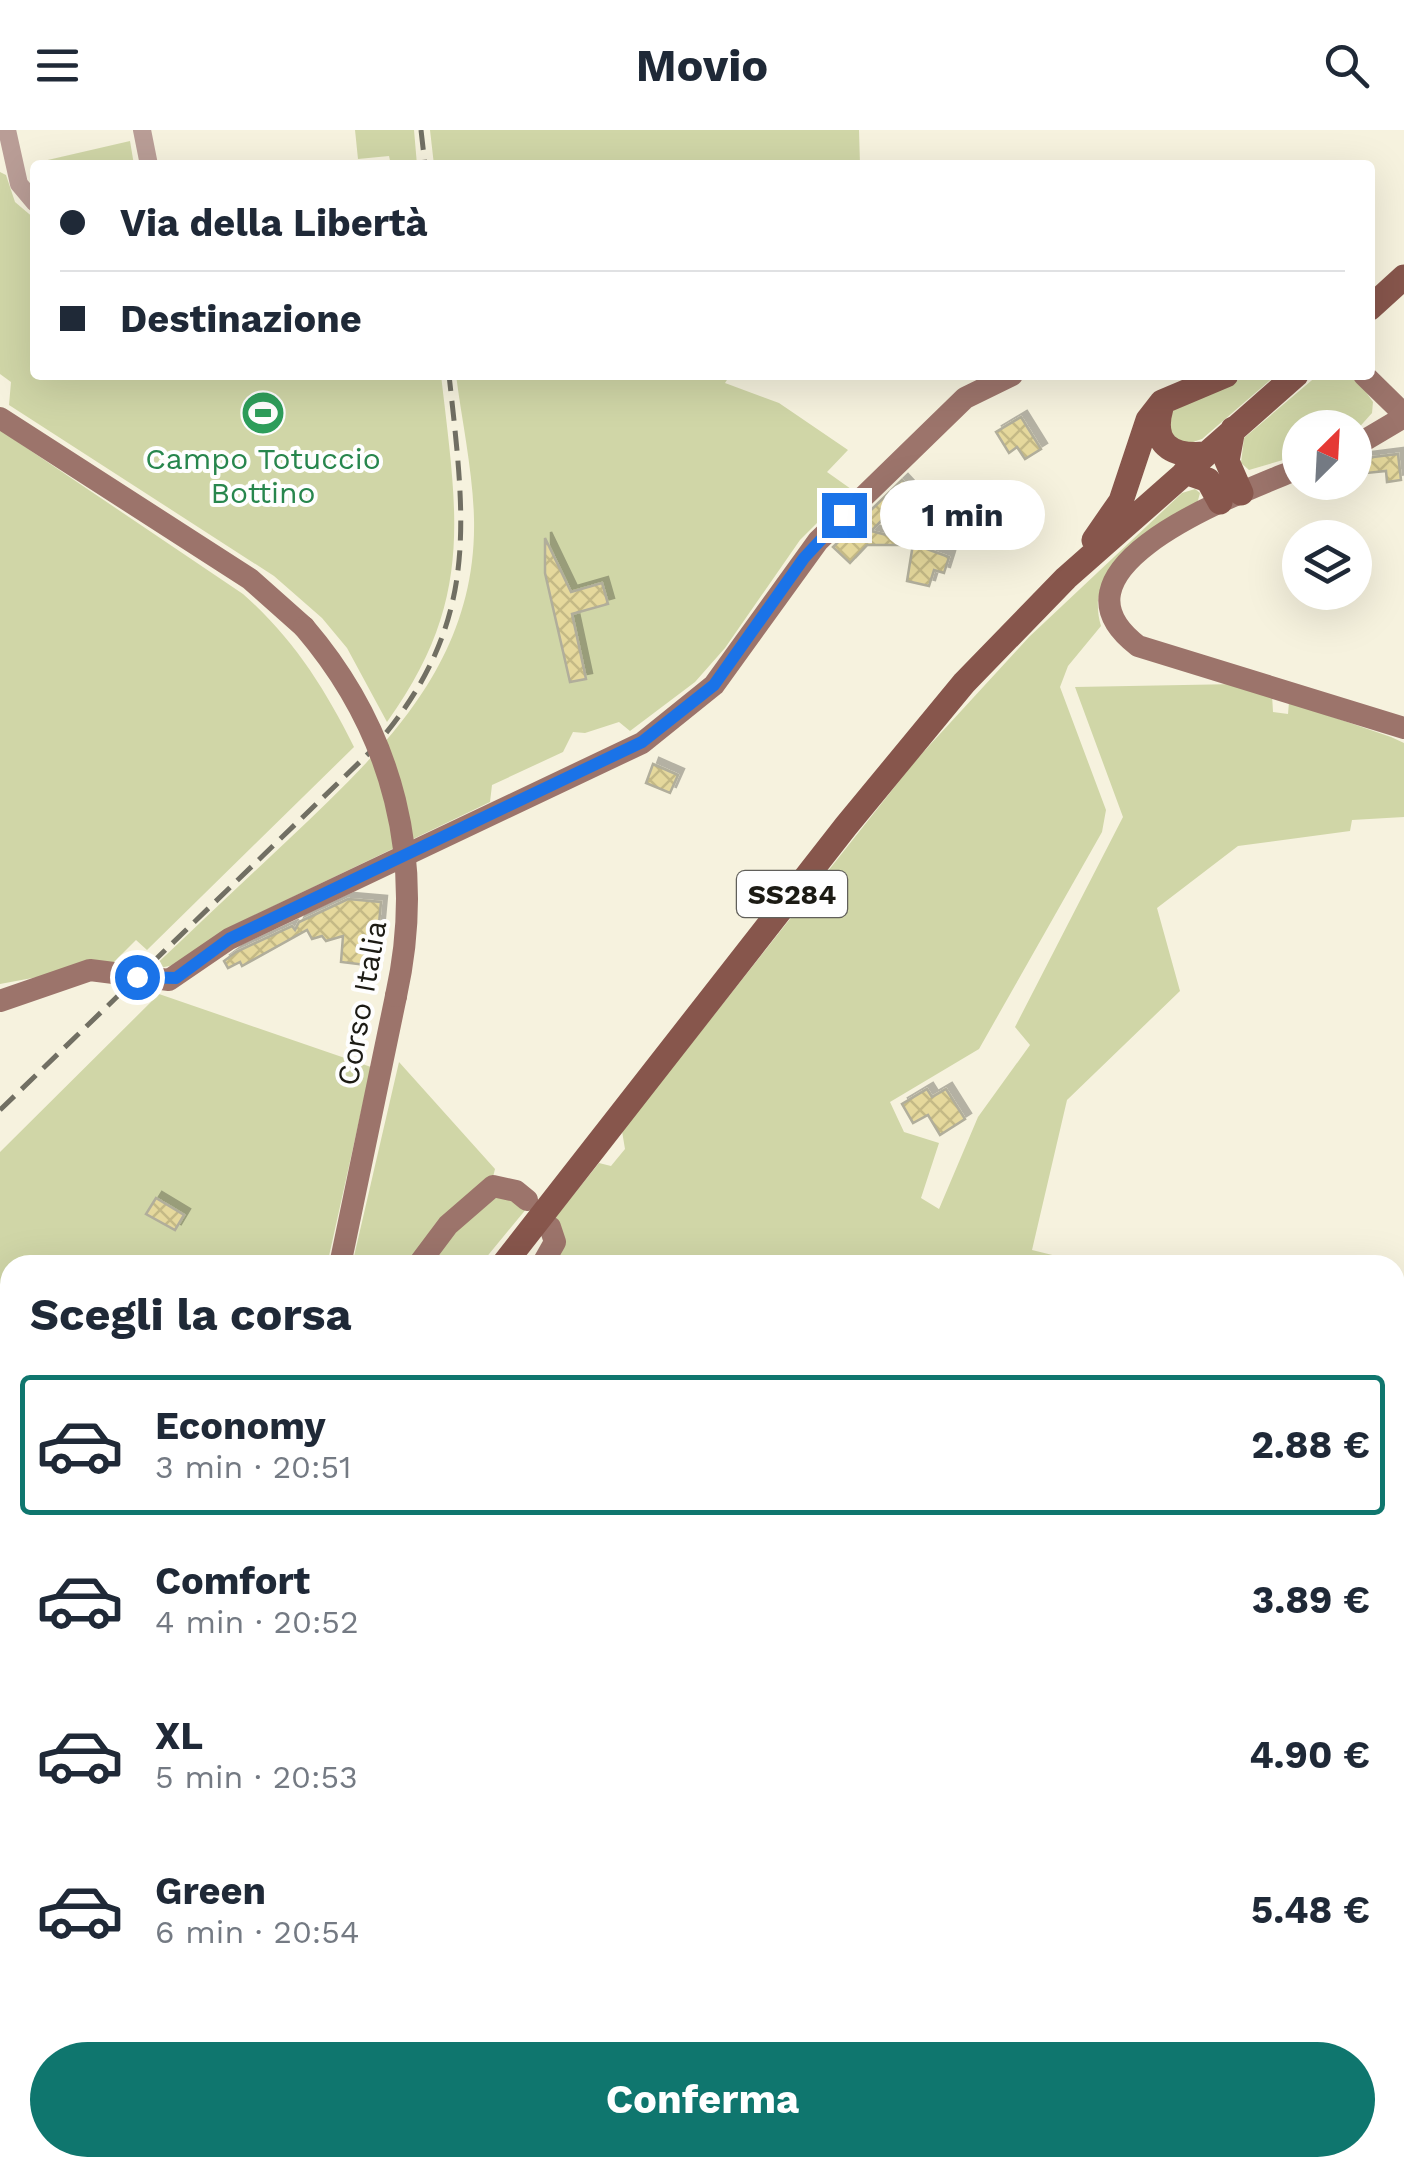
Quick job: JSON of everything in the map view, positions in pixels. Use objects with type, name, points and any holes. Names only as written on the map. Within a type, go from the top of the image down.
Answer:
[{"type":"main road","points":[[1375,303],[1404,277]]},
{"type":"main road","points":[[1066,578],[1122,501],[1148,420],[1162,402],[1214,380]]},
{"type":"main road","name":"SS284","points":[[537,1217],[906,751],[1018,624],[1290,380]]},
{"type":"main road","points":[[1162,402],[1157,422],[1162,445],[1174,454],[1205,454]]},
{"type":"main road","points":[[1230,497],[1227,460],[1233,430]]},
{"type":"main road","points":[[1185,472],[1208,480],[1230,497]]},
{"type":"main road","points":[[507,1255],[537,1217]]},
{"type":"street","points":[[142,130],[148,160]]},
{"type":"street","points":[[5,138],[19,184],[30,196]]},
{"type":"street","points":[[0,1001],[90,970],[150,980],[176,978],[229,939],[606,763],[685,711],[741,653],[818,541],[964,398],[1002,380]]},
{"type":"street","points":[[1369,380],[1404,416],[1372,436]]},
{"type":"street","points":[[0,402],[33,437]]},
{"type":"street","points":[[0,418],[33,437]]},
{"type":"street","name":"Corso Italia","points":[[33,437],[250,579],[304,627],[358,700],[383,756],[400,815],[409,906],[396,996],[342,1255]]},
{"type":"street","points":[[1282,475],[1174,527],[1122,566],[1110,592],[1109,606],[1122,634],[1158,653],[1404,728]]},
{"type":"street","points":[[426,1255],[448,1225],[493,1186],[516,1191],[537,1217],[555,1242],[548,1255]]},
{"type":"green space","points":[[355,130],[414,130],[417,160],[390,160],[389,156],[358,159]]},
{"type":"green space","points":[[430,130],[859,130],[860,160],[433,160]]},
{"type":"green space","points":[[130,141],[133,160],[48,160]]},
{"type":"green space","points":[[0,172],[6,175],[15,202],[30,215],[30,380],[442,380],[454,514],[447,596],[435,636],[415,678],[387,722],[347,648],[322,618],[274,576],[9,405],[11,382],[0,374]]},
{"type":"green space","points":[[457,380],[727,380],[725,383],[779,403],[848,450],[827,472],[851,489],[800,540],[725,648],[695,682],[630,731],[619,722],[585,733],[573,732],[563,752],[492,785],[490,802],[226,929],[174,965],[150,970],[358,771],[418,699],[442,659],[460,617],[471,570],[474,519]]},
{"type":"green space","points":[[1239,380],[1270,380],[1202,439],[1190,443],[1169,440],[1172,409]]},
{"type":"green space","points":[[1312,380],[1358,380],[1373,402],[1372,413],[1282,410],[1282,460],[1249,470],[1241,463],[1244,438]]},
{"type":"green space","points":[[0,430],[243,594],[306,664],[354,747],[147,950],[136,940],[113,963],[0,984]]},
{"type":"green space","points":[[1195,489],[1200,493],[1197,504],[1143,539],[1112,568],[1102,585],[1098,604],[1101,626],[1068,666],[1060,687],[1106,810],[1102,832],[979,1049],[890,1102],[904,1132],[939,1143],[921,1198],[939,1209],[978,1117],[1030,1045],[1015,1027],[1123,817],[1075,687],[1238,684],[1272,695],[1273,712],[1288,714],[1289,702],[1391,737],[1404,743],[1404,817],[1352,820],[1350,831],[1238,846],[1157,908],[1180,991],[1067,1100],[1032,1250],[1052,1255],[558,1255],[565,1243],[554,1219],[599,1163],[611,1166],[625,1149],[622,1131],[916,760],[1029,637],[1182,493]]},
{"type":"green space","points":[[159,994],[371,1067],[329,1255],[0,1255],[0,1152]]},
{"type":"green space","points":[[399,1062],[495,1169],[493,1177],[420,1255],[354,1255]]},
{"type":"green space","points":[[502,1191],[527,1208],[488,1255],[432,1255],[447,1234]]},
{"type":"building","points":[[1021,417],[1041,449],[1025,459],[1017,447],[1009,453],[996,432]]},
{"type":"building","points":[[1398,454],[1401,480],[1387,482],[1386,471],[1372,472],[1372,457]]},
{"type":"building","points":[[902,480],[912,491],[905,498],[910,502],[906,507],[899,503],[871,531],[907,540],[906,545],[867,545],[850,563],[833,547]]},
{"type":"building","points":[[545,538],[571,592],[602,583],[608,604],[572,614],[586,679],[570,682],[545,573]]},
{"type":"building","points":[[913,544],[949,557],[944,573],[934,570],[929,586],[907,581]]},
{"type":"building","points":[[653,764],[678,775],[670,793],[646,783]]},
{"type":"building","points":[[348,899],[381,902],[375,966],[341,962],[343,936],[326,941],[322,936],[312,939],[307,930],[242,966],[240,962],[228,968],[224,961],[292,926],[295,930],[299,922]]},
{"type":"building","points":[[927,1089],[932,1097],[946,1089],[965,1119],[940,1135],[928,1115],[913,1123],[902,1104]]},
{"type":"building","points":[[156,1198],[184,1215],[175,1230],[146,1214]]},
{"type":"railway","points":[[421,130],[424,160]]},
{"type":"railway","points":[[0,1110],[369,753],[405,707],[431,663],[448,619],[457,575],[461,529],[449,380]]},
{"type":"place","name":"Campo Totuccio Bottino","points":[[263,413]]},
{"type":"route","points":[[137,977],[160,981],[176,978],[229,939],[386,861],[606,763],[642,742],[714,685],[741,653],[804,558],[844,515]]}]
